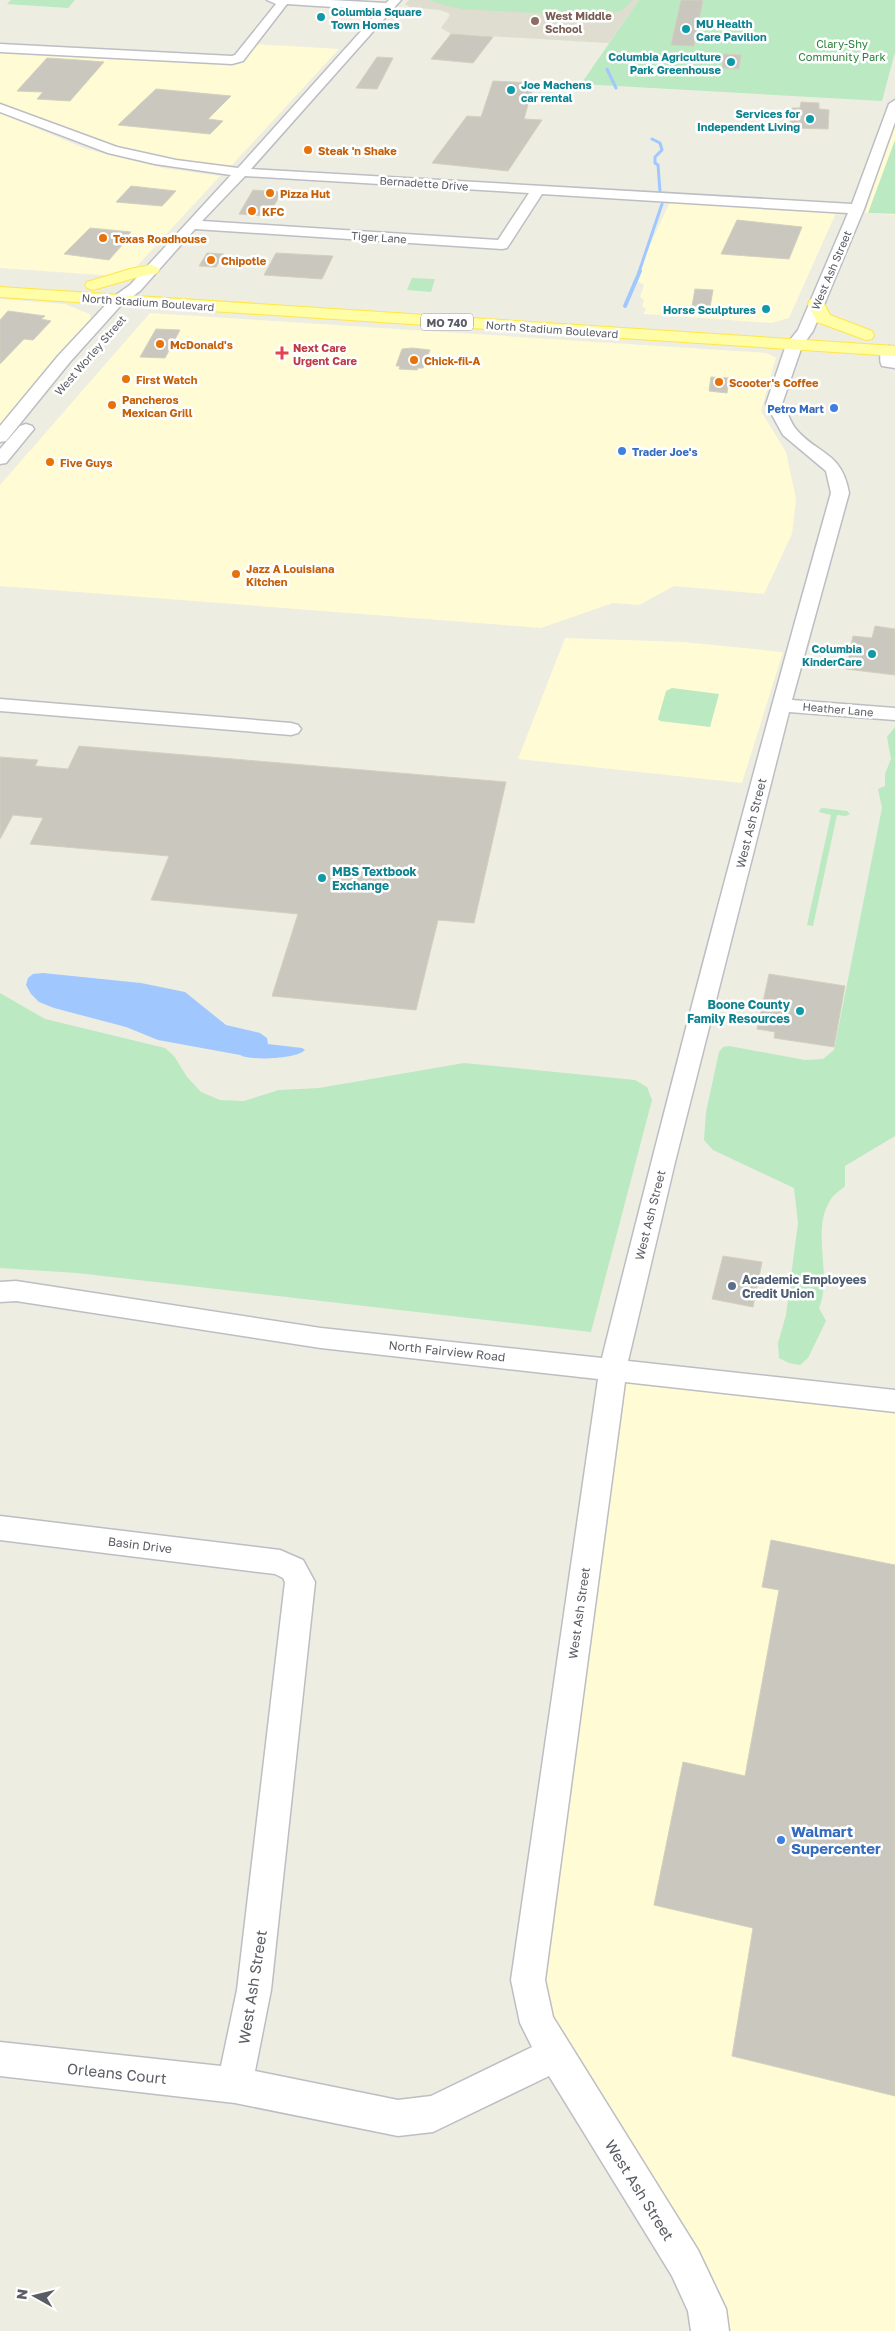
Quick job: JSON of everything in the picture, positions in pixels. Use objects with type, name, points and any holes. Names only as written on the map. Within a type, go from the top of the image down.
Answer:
[{"type":"main road","points":[[93,285],[136,272],[151,270]]},
{"type":"main road","name":"North Stadium Boulevard","points":[[0,279],[93,285],[135,294],[802,340],[866,335],[894,350]]},
{"type":"main road","name":"North Stadium Boulevard","points":[[0,292],[118,300],[152,289],[802,340],[894,350]]},
{"type":"main road","points":[[63,296],[66,300],[92,310],[106,324]]},
{"type":"main road","points":[[816,304],[824,318],[866,335]]},
{"type":"street","points":[[273,0],[391,4]]},
{"type":"street","points":[[0,48],[232,60],[239,58],[284,1]]},
{"type":"street","name":"West Worley Street","points":[[0,437],[64,359],[106,324],[135,294],[151,270],[391,4]]},
{"type":"street","name":"West Ash Street","points":[[710,2331],[707,2308],[685,2263],[537,2023],[528,1980],[613,1369],[663,1162],[781,705],[840,492],[839,482],[827,460],[790,432],[782,421],[778,409],[784,405],[794,384],[802,340],[857,209],[894,106]]},
{"type":"street","name":"Bernadette Drive","points":[[0,108],[72,137],[128,154],[163,162],[241,172],[857,209]]},
{"type":"street","name":"Tiger Lane","points":[[191,225],[502,245],[538,190]]},
{"type":"street","name":"West Worley Street","points":[[152,289],[185,245],[191,225]]},
{"type":"street","name":"West Worley Street","points":[[106,324],[118,300]]},
{"type":"street","points":[[0,459],[34,419]]},
{"type":"street","points":[[0,705],[291,729]]},
{"type":"street","name":"Heather Lane","points":[[781,705],[895,714]]},
{"type":"street","name":"North Fairview Road","points":[[0,1292],[16,1291],[321,1338],[895,1401]]},
{"type":"street","name":"Basin Drive","points":[[0,1528],[280,1562]]},
{"type":"street","name":"West Ash Street","points":[[235,2085],[254,1990],[300,1582],[293,1569],[280,1562]]},
{"type":"street","points":[[235,2085],[398,2118],[433,2114],[556,2054]]},
{"type":"street","name":"Orleans Court","points":[[0,2059],[235,2085]]},
{"type":"shaded area","name":"West Middle School","points":[[409,0],[639,0],[609,43],[451,34],[441,28],[450,15],[448,13],[440,10],[410,7],[405,4]]},
{"type":"shaded area","points":[[254,44],[339,49],[232,165],[224,166],[140,153],[84,136],[0,104],[0,50],[242,63]]},
{"type":"shaded area","points":[[0,113],[86,149],[163,168],[220,176],[137,266],[115,276],[0,268]]},
{"type":"shaded area","points":[[895,121],[895,215],[865,213]]},
{"type":"shaded area","points":[[670,202],[836,213],[789,318],[771,323],[643,314],[646,309],[642,306],[644,300],[640,297],[644,285],[634,279]]},
{"type":"shaded area","points":[[0,299],[65,304],[90,314],[91,320],[0,427]]},
{"type":"shaded area","points":[[150,313],[767,353],[776,358],[761,411],[786,452],[796,499],[792,534],[764,594],[674,586],[639,605],[613,603],[541,628],[0,586],[0,485]]},
{"type":"shaded area","points":[[565,638],[684,642],[783,652],[742,783],[518,759]]},
{"type":"shaded area","points":[[613,1369],[895,1401],[895,2331],[710,2331],[537,2023]]},
{"type":"green space","points":[[11,0],[75,0],[68,8],[7,4]]},
{"type":"green space","points":[[430,0],[632,1],[621,11],[590,16],[462,9]]},
{"type":"green space","name":"Clary-Shy Community Park","points":[[639,0],[895,0],[895,52],[882,101],[581,84]]},
{"type":"green space","points":[[895,140],[895,214],[868,213]]},
{"type":"green space","points":[[412,278],[435,279],[431,292],[407,290]]},
{"type":"green space","points":[[672,688],[719,694],[710,727],[660,721],[658,719],[666,691]]},
{"type":"green space","points":[[895,727],[895,1136],[845,1166],[845,1186],[832,1197],[825,1211],[822,1224],[824,1281],[823,1295],[819,1308],[826,1321],[808,1358],[800,1365],[789,1363],[779,1358],[778,1343],[786,1315],[798,1223],[794,1188],[713,1150],[704,1140],[706,1112],[719,1052],[723,1047],[729,1046],[805,1060],[823,1059],[834,1050],[882,808],[878,789],[885,786],[885,774],[891,759],[887,737]]},
{"type":"green space","points":[[823,808],[847,811],[850,814],[846,816],[837,815],[813,926],[807,925],[831,815],[819,812]]},
{"type":"green space","points":[[0,993],[45,1019],[165,1048],[174,1056],[187,1077],[201,1092],[220,1100],[244,1101],[279,1090],[319,1088],[464,1063],[635,1080],[647,1087],[652,1100],[591,1332],[77,1273],[0,1268]]},
{"type":"water","points":[[43,973],[141,983],[185,992],[226,1025],[260,1033],[267,1038],[268,1044],[305,1050],[284,1057],[253,1058],[158,1040],[126,1027],[54,1008],[39,1002],[26,985],[28,978],[33,974]]},
{"type":"building","name":"MU Health Care Pavilion","points":[[681,0],[703,0],[694,46],[671,45]]},
{"type":"building","points":[[451,34],[493,37],[473,63],[431,59]]},
{"type":"building","name":"Columbia Agriculture Park Greenhouse","points":[[724,54],[741,55],[739,69],[722,68]]},
{"type":"building","points":[[377,57],[393,58],[377,89],[356,88]]},
{"type":"building","points":[[47,58],[104,62],[70,101],[37,99],[43,92],[17,91]]},
{"type":"building","points":[[493,81],[534,83],[524,119],[542,120],[508,171],[432,163],[467,116],[481,117]]},
{"type":"building","points":[[156,89],[231,96],[208,119],[223,121],[210,134],[118,125]]},
{"type":"building","name":"Services for Independent Living","points":[[801,102],[819,103],[819,109],[829,110],[828,129],[790,128],[792,108],[800,108]]},
{"type":"building","points":[[131,186],[176,191],[162,206],[116,202]]},
{"type":"building","points":[[253,190],[282,192],[269,214],[264,216],[239,214]]},
{"type":"building","points":[[737,220],[802,227],[789,259],[721,254]]},
{"type":"building","name":"Texas Roadhouse","points":[[90,228],[131,232],[109,260],[64,254]]},
{"type":"building","name":"Chipotle","points":[[207,253],[224,254],[216,267],[199,266]]},
{"type":"building","points":[[276,253],[333,256],[322,279],[264,275]]},
{"type":"building","points":[[695,289],[713,290],[709,313],[691,312]]},
{"type":"building","points":[[8,311],[45,316],[41,319],[51,321],[33,340],[24,339],[0,364],[0,320]]},
{"type":"building","name":"McDonald's","points":[[156,329],[180,330],[165,358],[140,357]]},
{"type":"building","name":"Chick-fil-A","points":[[402,349],[430,350],[423,368],[418,368],[417,370],[399,369],[400,366],[396,366]]},
{"type":"building","name":"Scooter's Coffee","points":[[711,377],[729,378],[727,393],[709,391]]},
{"type":"building","name":"Columbia KinderCare","points":[[875,626],[895,629],[895,675],[846,669],[853,636],[872,638]]},
{"type":"building","name":"MBS Textbook Exchange","points":[[79,746],[506,782],[474,923],[438,920],[416,1010],[272,996],[298,914],[151,900],[169,856],[30,844],[43,818],[13,815],[0,839],[0,757],[38,760],[35,766],[68,769]]},
{"type":"building","name":"Boone County Family Resources","points":[[769,974],[845,986],[834,1047],[774,1038],[775,1032],[757,1029]]},
{"type":"building","name":"Academic Employees Credit Union","points":[[723,1256],[762,1262],[753,1307],[712,1299]]},
{"type":"building","name":"Walmart Supercenter","points":[[771,1540],[895,1565],[895,2096],[732,2056],[753,1928],[654,1905],[683,1762],[745,1776],[779,1590],[762,1587]]},
{"type":"waterway","points":[[607,69],[616,88]]},
{"type":"waterway","points":[[652,139],[660,143],[662,150],[655,157],[655,163],[658,165],[660,192]]},
{"type":"waterway","points":[[639,272],[662,204]]},
{"type":"waterway","points":[[625,306],[640,271]]},
{"type":"place","name":"Columbia Square Town Homes","points":[[321,17]]},
{"type":"place","name":"West Middle School","points":[[535,21]]},
{"type":"place","name":"MU Health Care Pavilion","points":[[686,29]]},
{"type":"place","name":"Columbia Agriculture Park Greenhouse","points":[[731,62]]},
{"type":"place","name":"Joe Machens car rental","points":[[511,90]]},
{"type":"place","name":"Services for Independent Living","points":[[810,119]]},
{"type":"place","name":"Steak 'n Shake","points":[[308,150]]},
{"type":"place","name":"Pizza Hut","points":[[270,193]]},
{"type":"place","name":"KFC","points":[[252,211]]},
{"type":"place","name":"Texas Roadhouse","points":[[103,238]]},
{"type":"place","name":"Chipotle","points":[[211,260]]},
{"type":"place","name":"Horse Sculptures","points":[[766,309]]},
{"type":"place","name":"McDonald's","points":[[160,344]]},
{"type":"place","name":"Next Care Urgent Care","points":[[282,353]]},
{"type":"place","name":"Chick-fil-A","points":[[414,360]]},
{"type":"place","name":"First Watch","points":[[126,379]]},
{"type":"place","name":"Scooter's Coffee","points":[[719,382]]},
{"type":"place","name":"Pancheros Mexican Grill","points":[[112,405]]},
{"type":"place","name":"Petro Mart","points":[[834,408]]},
{"type":"place","name":"Trader Joe's","points":[[622,451]]},
{"type":"place","name":"Five Guys","points":[[50,462]]},
{"type":"place","name":"Jazz A Louisiana Kitchen","points":[[236,574]]},
{"type":"place","name":"Columbia KinderCare","points":[[872,654]]},
{"type":"place","name":"MBS Textbook Exchange","points":[[322,878]]},
{"type":"place","name":"Boone County Family Resources","points":[[800,1011]]},
{"type":"place","name":"Academic Employees Credit Union","points":[[732,1286]]},
{"type":"place","name":"Walmart Supercenter","points":[[781,1840]]}]
